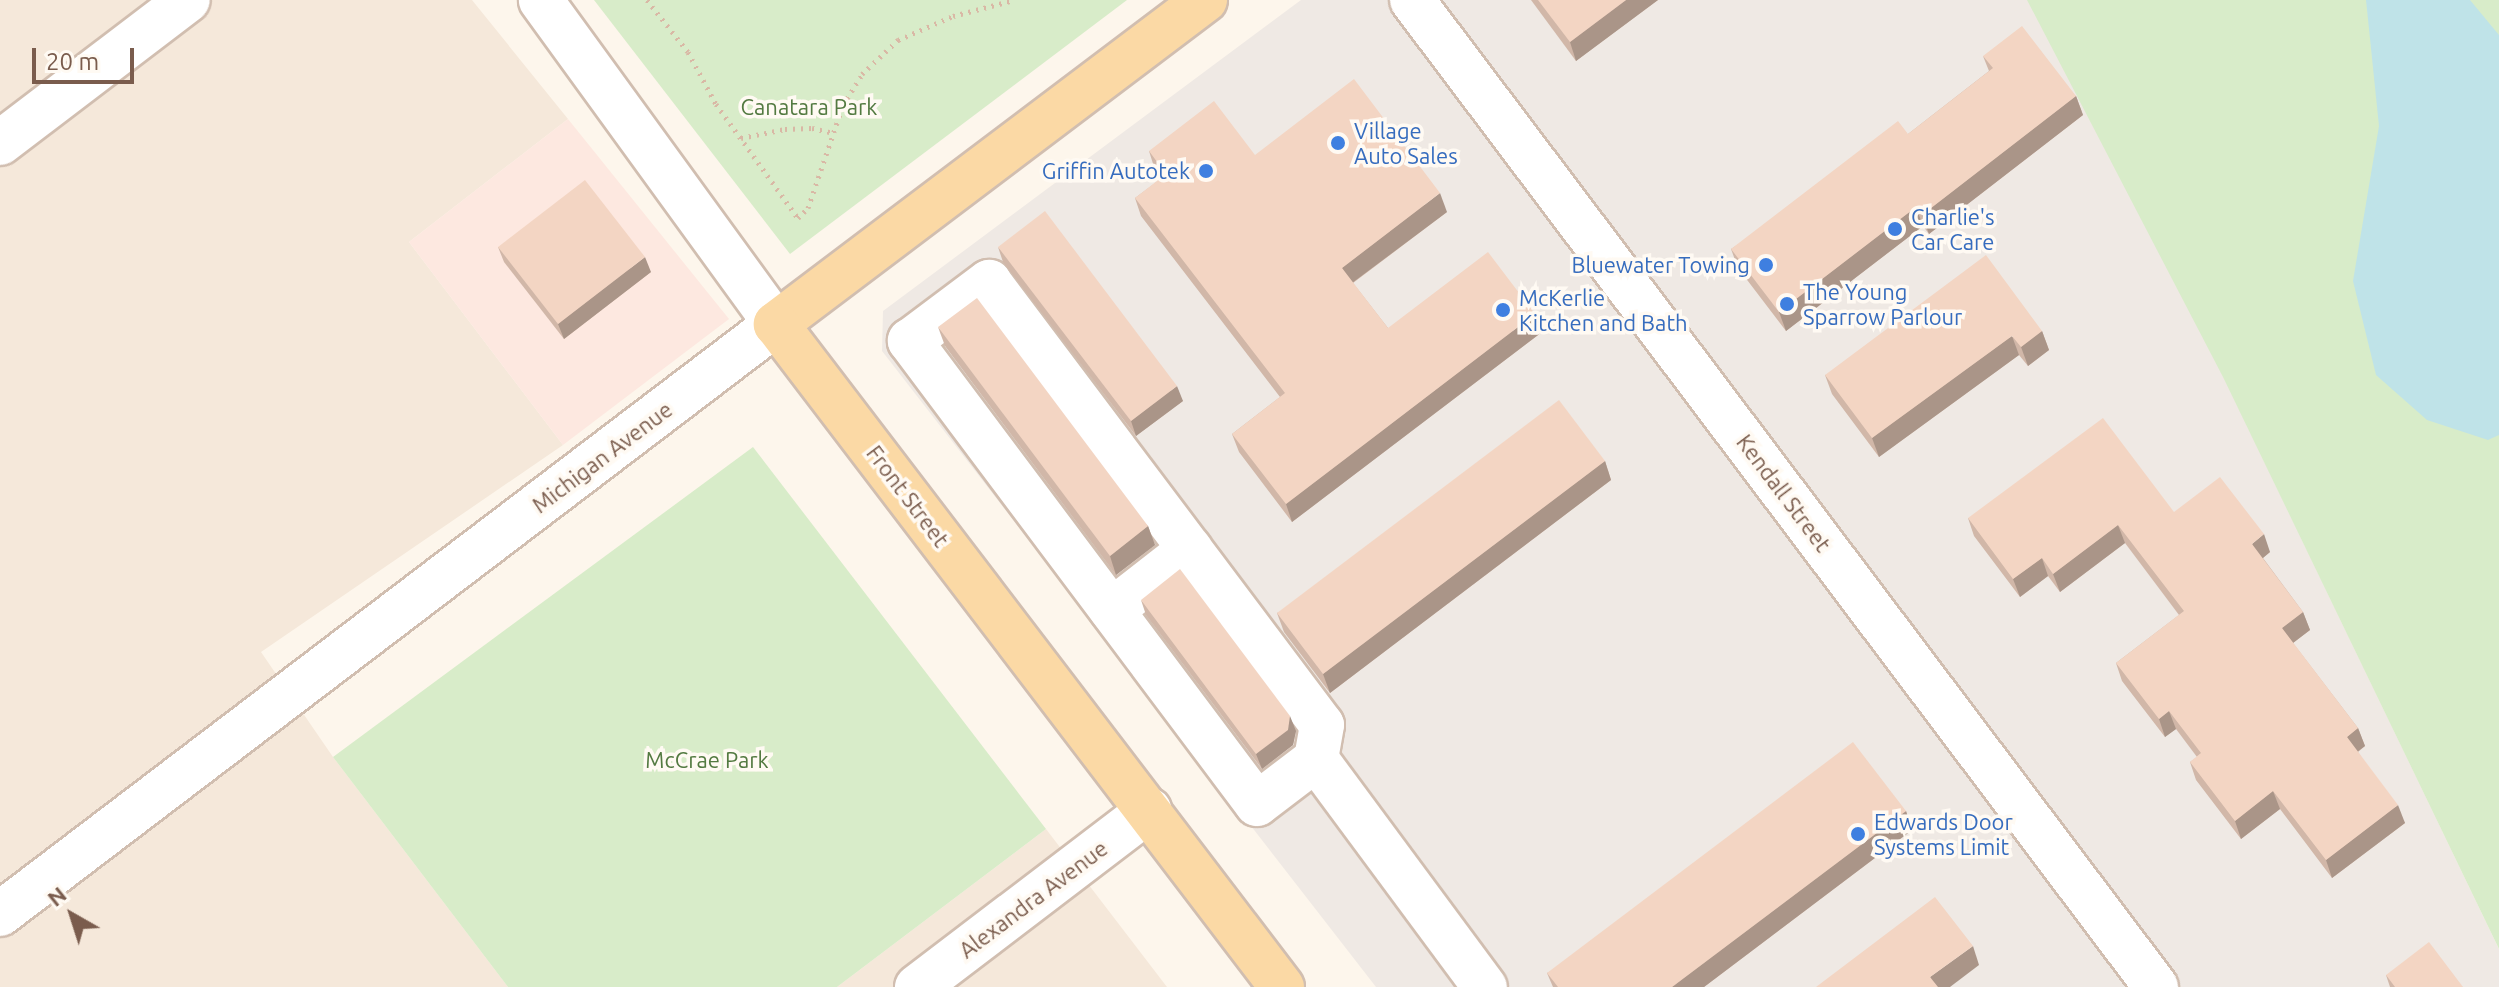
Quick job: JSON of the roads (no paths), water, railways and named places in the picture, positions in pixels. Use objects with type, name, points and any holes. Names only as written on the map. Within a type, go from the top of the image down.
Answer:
[{"type":"main road","name":"Michigan Avenue","points":[[776,324],[1205,0]]},
{"type":"main road","name":"Front Street","points":[[776,324],[1282,987]]},
{"type":"street","points":[[0,143],[188,0]]},
{"type":"street","name":"Front Street","points":[[541,0],[776,324]]},
{"type":"street","name":"Kendall Street","points":[[1412,0],[2156,987]]},
{"type":"street","points":[[989,282],[1190,549],[1322,725],[1316,759],[1257,804],[910,341],[989,282]]},
{"type":"street","name":"Michigan Avenue","points":[[0,914],[776,324]]},
{"type":"street","points":[[1112,610],[1190,549]]},
{"type":"street","points":[[1316,759],[1485,987]]},
{"type":"street","name":"Alexandra Avenue","points":[[917,987],[1149,810]]},
{"type":"water","points":[[2366,0],[2470,0],[2499,35],[2499,435],[2488,440],[2427,420],[2376,375],[2353,281],[2379,126]]},
{"type":"place","name":"Village Auto Sales","points":[[1338,143]]},
{"type":"place","name":"Griffin Autotek","points":[[1206,171]]},
{"type":"place","name":"Charlie's Car Care","points":[[1895,229]]},
{"type":"place","name":"Bluewater Towing","points":[[1766,265]]},
{"type":"place","name":"The Young Sparrow Parlour","points":[[1787,304]]},
{"type":"place","name":"McKerlie Kitchen and Bath","points":[[1503,310]]},
{"type":"place","name":"Edwards Door Systems Limit","points":[[1858,834]]},
{"type":"park label","name":"Canatara Park","points":[[809,107]]},
{"type":"park label","name":"McCrae Park","points":[[707,760]]}]
